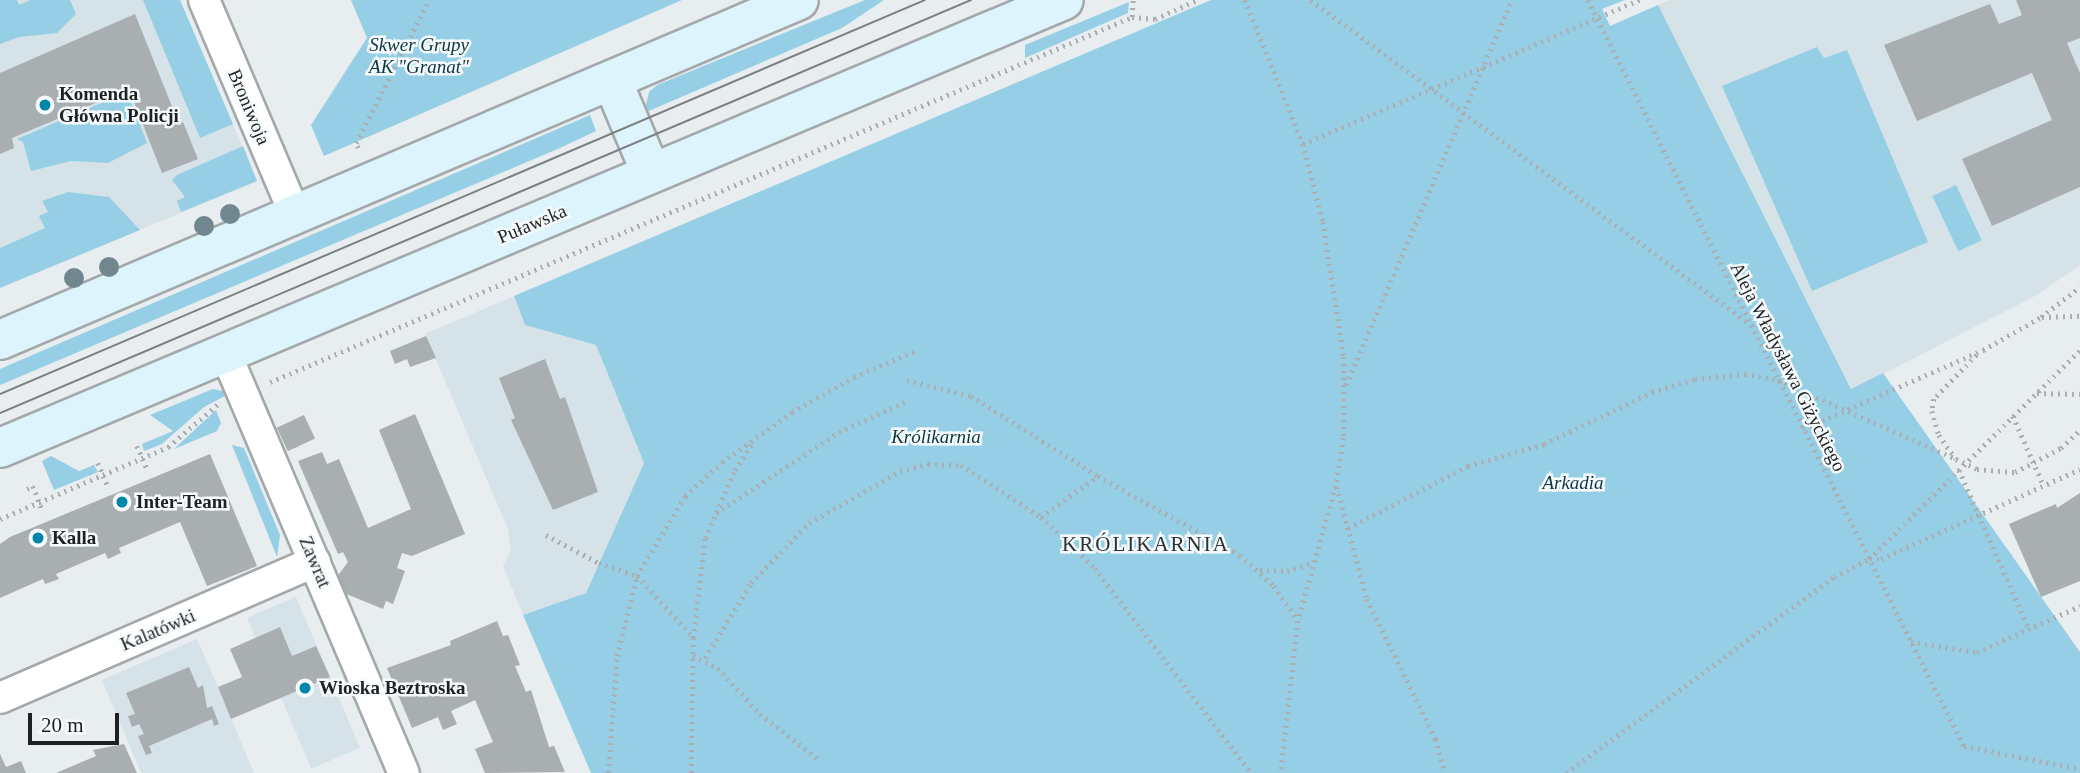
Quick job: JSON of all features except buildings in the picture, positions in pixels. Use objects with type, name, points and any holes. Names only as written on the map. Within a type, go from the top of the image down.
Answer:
[{"type":"main road","points":[[0,340],[799,0]]},
{"type":"main road","name":"Puławska","points":[[0,448],[1064,0]]},
{"type":"main road","points":[[612,80],[651,173]]},
{"type":"street","name":"Broniwoja","points":[[204,0],[295,214]]},
{"type":"street","name":"Zawrat","points":[[225,352],[404,773]]},
{"type":"street","name":"Kalatówki","points":[[0,698],[315,562]]},
{"type":"path","points":[[358,148],[362,130],[429,0]]},
{"type":"path","points":[[1132,17],[1133,0]]},
{"type":"path","points":[[264,385],[1132,17],[1155,19],[1197,0]]},
{"type":"path","points":[[1245,0],[1303,144],[1337,304],[1345,386],[1345,438],[1336,486],[1298,621],[1281,773]]},
{"type":"path","points":[[1311,0],[1751,325]]},
{"type":"path","points":[[1345,386],[1512,0]]},
{"type":"path","name":"Aleja Władysława Giżyckiego","points":[[1588,0],[1964,746],[2080,769]]},
{"type":"path","points":[[1303,144],[1639,0]]},
{"type":"path","points":[[1803,429],[1983,350],[2041,317],[2080,287]]},
{"type":"path","points":[[2041,317],[2080,316]]},
{"type":"path","points":[[1956,459],[1939,435],[1932,411],[1934,399],[1983,350]]},
{"type":"path","points":[[1566,773],[1833,577],[1869,559],[2080,350]]},
{"type":"path","points":[[608,773],[617,656],[637,576],[685,496],[757,438],[822,393],[915,351]]},
{"type":"path","points":[[1348,528],[1468,466],[1544,443],[1652,392],[1695,379],[1745,374],[1778,380],[1964,464],[2004,473],[2035,465],[2080,430]]},
{"type":"path","points":[[907,380],[971,396],[1098,476],[1240,555],[1260,570],[1298,621]]},
{"type":"path","points":[[2036,393],[2080,394]]},
{"type":"path","points":[[0,519],[176,442],[207,410],[225,401]]},
{"type":"path","points":[[715,513],[839,432],[907,401]]},
{"type":"path","points":[[2013,416],[2043,484]]},
{"type":"path","points":[[691,773],[693,638],[705,538],[715,513],[757,438]]},
{"type":"path","points":[[138,446],[147,468]]},
{"type":"path","points":[[98,463],[107,484]]},
{"type":"path","points":[[705,658],[751,583],[789,540],[834,506],[900,471],[928,464],[961,465],[1041,517],[1095,568],[1251,773]]},
{"type":"path","points":[[1869,559],[1881,559],[2080,469]]},
{"type":"path","points":[[1959,470],[2029,629]]},
{"type":"path","points":[[1041,517],[1098,476]]},
{"type":"path","points":[[27,489],[33,486],[43,512]]},
{"type":"path","points":[[1336,486],[1367,599],[1436,739],[1445,773]]},
{"type":"path","points":[[546,535],[599,563],[637,576],[693,638]]},
{"type":"path","points":[[1260,570],[1287,571],[1313,563]]},
{"type":"path","points":[[1911,642],[1977,652],[2080,606]]},
{"type":"path","points":[[693,656],[705,658],[760,714],[817,758]]},
{"type":"shaded area","points":[[0,0],[180,0],[257,181],[0,288]]},
{"type":"shaded area","points":[[1670,0],[2080,0],[2080,265],[2037,295],[1852,390],[1658,5]]},
{"type":"shaded area","points":[[514,296],[525,325],[596,345],[644,463],[586,593],[523,615],[503,566],[511,551],[508,529],[425,334]]},
{"type":"shaded area","name":"Wioska Beztroska","points":[[296,597],[360,748],[311,769],[247,618]]},
{"type":"shaded area","points":[[197,639],[254,773],[141,773],[102,680]]},
{"type":"green space","points":[[0,0],[17,0],[19,5],[30,0],[70,0],[76,14],[57,33],[19,37],[0,44]]},
{"type":"green space","points":[[143,0],[180,0],[233,124],[200,138]]},
{"type":"green space","name":"Skwer Grupy AK \"Granat\"","points":[[351,0],[682,0],[324,156],[311,125],[367,38]]},
{"type":"green space","points":[[865,0],[884,0],[842,28],[644,113],[649,92],[657,85]]},
{"type":"green space","points":[[1211,0],[1625,0],[1602,9],[1610,26],[1658,5],[1851,389],[1883,373],[2080,652],[2080,773],[591,773],[523,615],[586,593],[644,463],[596,345],[525,325],[514,296]]},
{"type":"green space","points":[[1129,2],[1128,13],[1025,58],[1025,45]]},
{"type":"green space","points":[[1817,47],[1824,58],[1847,50],[1928,242],[1812,291],[1722,86]]},
{"type":"green space","points":[[127,92],[147,143],[108,163],[71,161],[31,171],[23,142],[17,139]]},
{"type":"green space","points":[[590,115],[596,131],[560,148],[0,385],[0,369]]},
{"type":"green space","points":[[243,146],[257,181],[181,212],[177,201],[185,197],[172,180],[177,175]]},
{"type":"green space","points":[[1956,185],[1982,240],[1958,251],[1932,196]]},
{"type":"green space","points":[[68,192],[109,197],[140,230],[0,288],[0,248],[45,228],[39,216],[48,212],[42,201]]},
{"type":"green space","points":[[213,389],[227,392],[225,396],[204,407],[162,444],[144,451],[142,444],[173,431],[150,415]]},
{"type":"green space","points":[[216,410],[221,423],[217,431],[174,449]]},
{"type":"green space","points":[[232,445],[244,448],[280,535],[277,557]]},
{"type":"green space","points":[[51,456],[79,471],[94,465],[98,472],[54,490],[42,461]]},
{"type":"tram line","points":[[0,394],[925,0]]},
{"type":"tram line","points":[[0,413],[971,0]]},
{"type":"place","name":"Komenda Główna Policji","points":[[45,105]]},
{"type":"place","name":"Inter-Team","points":[[122,502]]},
{"type":"place","name":"Kalla","points":[[38,538]]},
{"type":"place","name":"Wioska Beztroska","points":[[305,688]]},
{"type":"district","name":"KRÓLIKARNIA","points":[[1146,544]]},
{"type":"park label","name":"Królikarnia","points":[[936,437]]},
{"type":"park label","name":"Arkadia","points":[[1573,483]]}]
